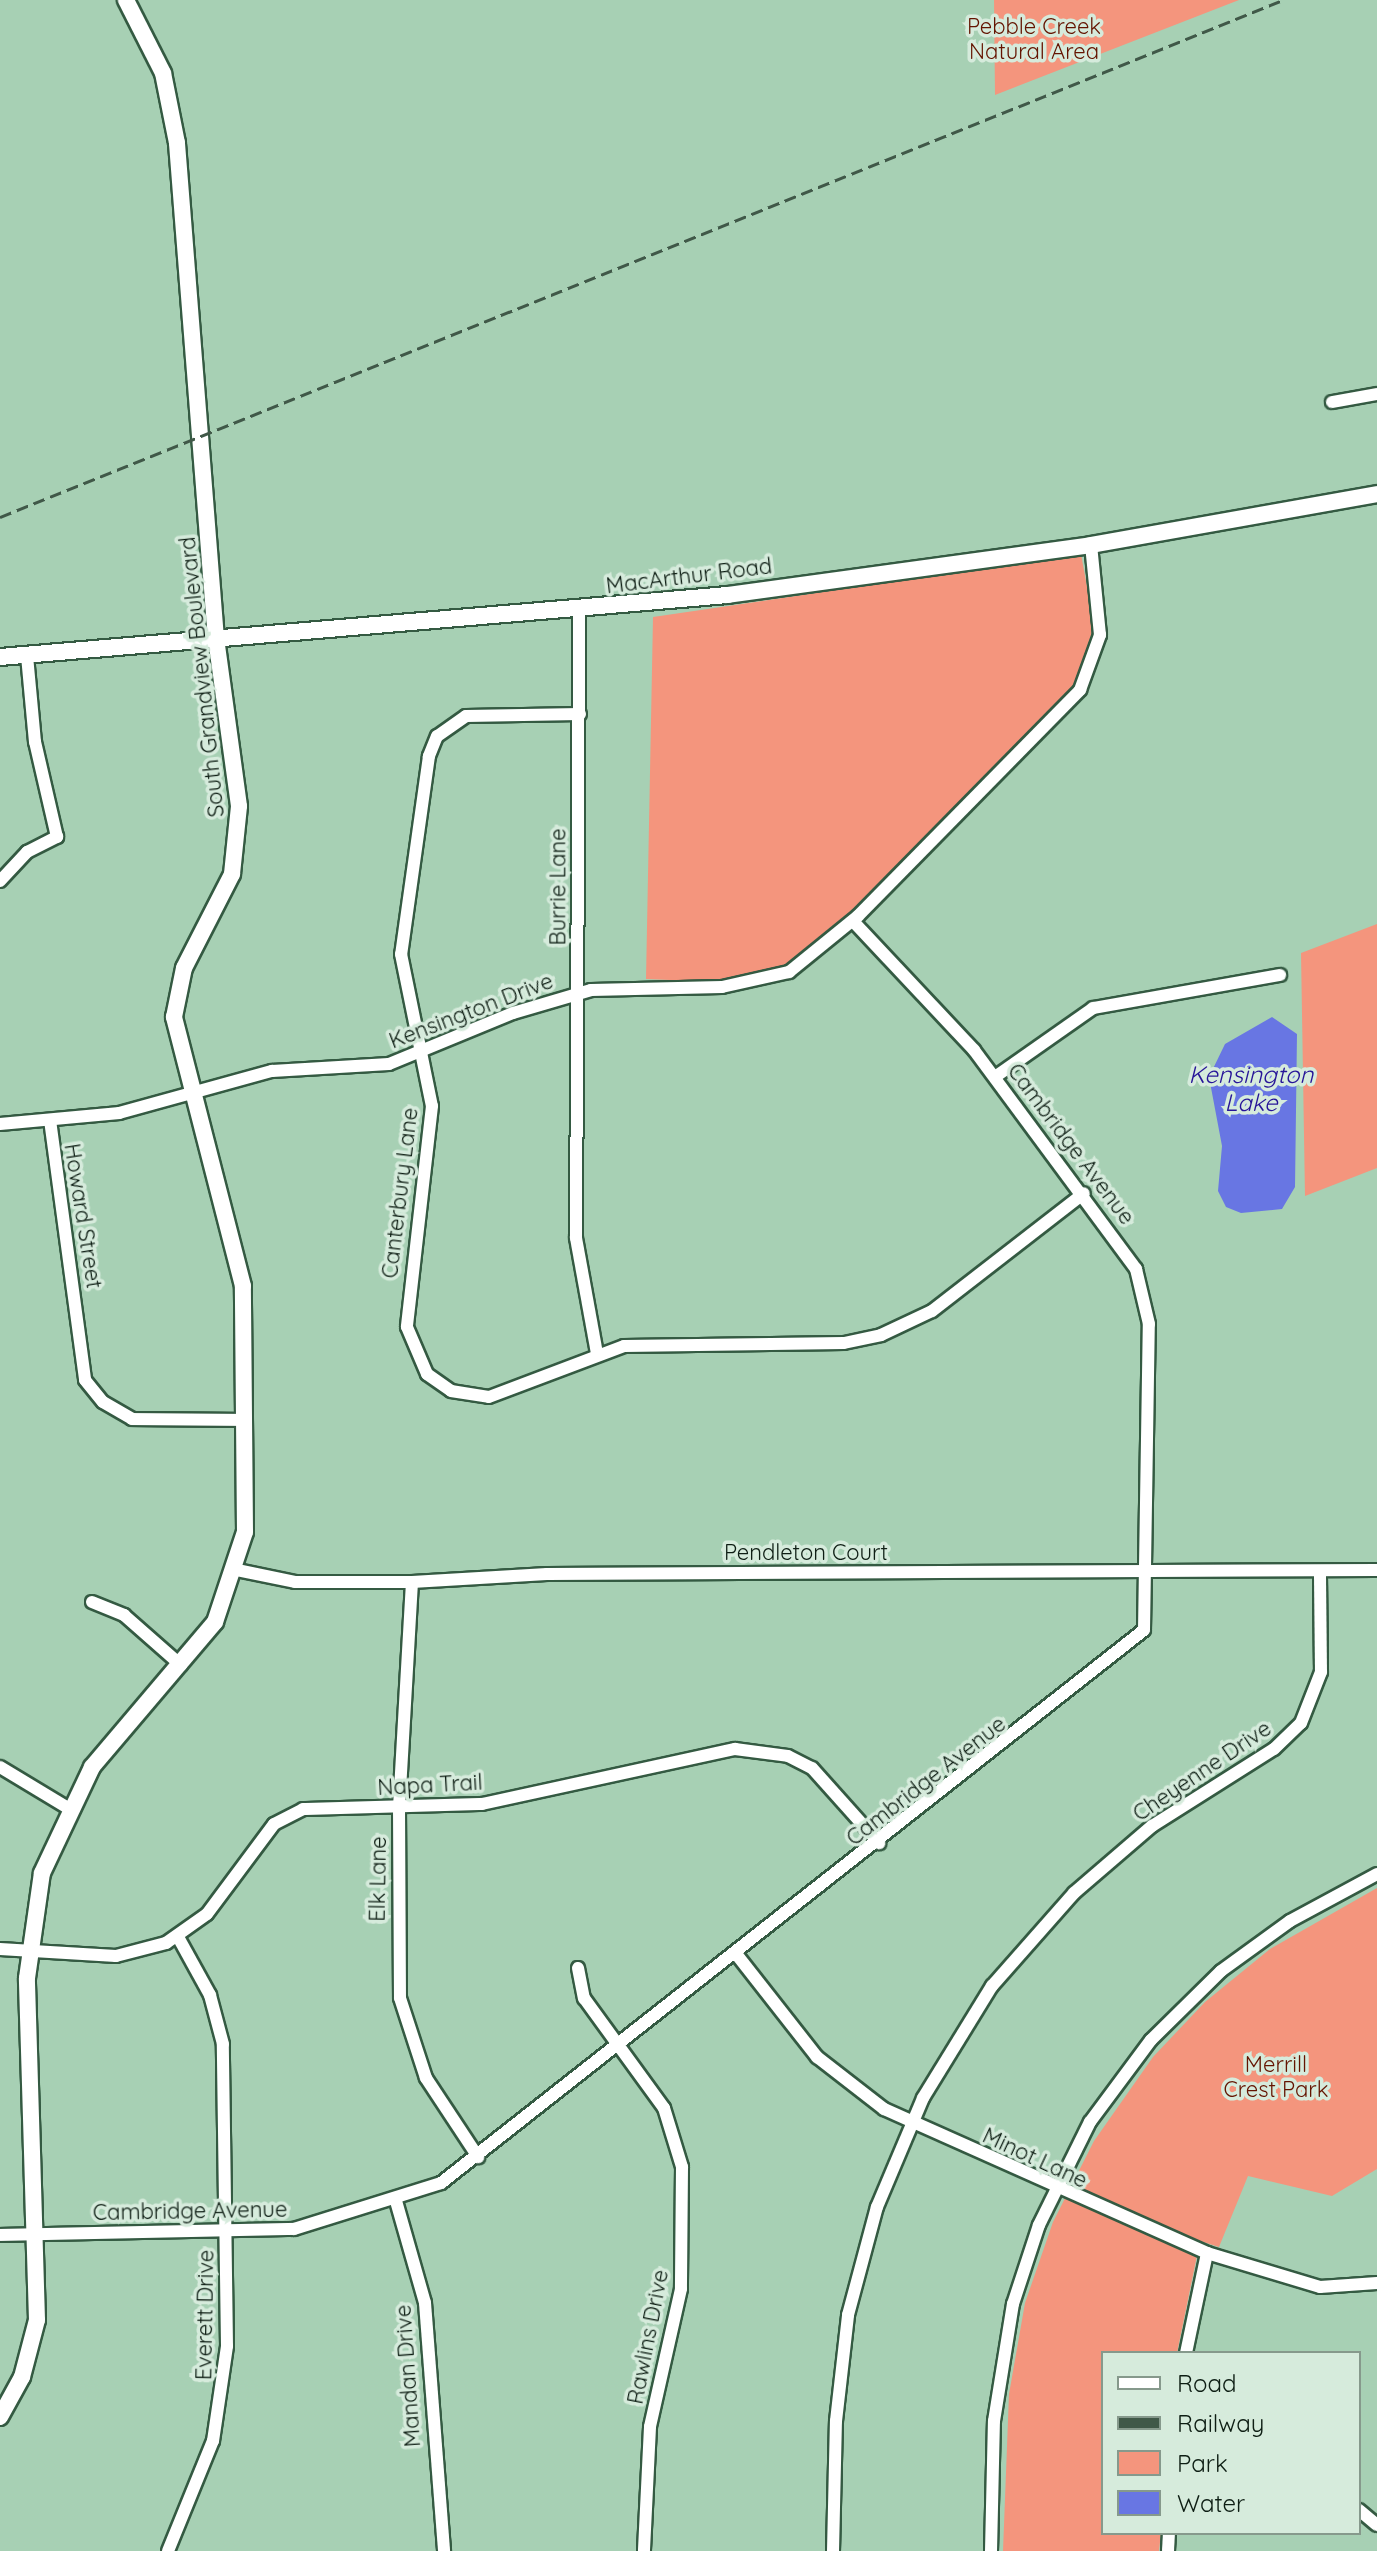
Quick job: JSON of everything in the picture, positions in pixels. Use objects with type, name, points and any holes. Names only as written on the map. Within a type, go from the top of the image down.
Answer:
[{"type":"street","name":"South Grandview Boulevard","points":[[0,2417],[32,2347],[36,2234],[28,1952],[42,1873],[68,1808],[112,1742],[215,1622],[237,1570],[246,1420],[239,1253],[175,1038],[177,991],[232,874],[240,839],[216,639],[172,108],[148,36],[126,0]]},
{"type":"street","points":[[1332,402],[1377,394]]},
{"type":"street","name":"MacArthur Road","points":[[0,657],[579,611],[1091,545],[1377,494]]},
{"type":"street","name":"Kensington Drive","points":[[0,1124],[119,1113],[272,1071],[371,1067],[422,1054],[577,993],[757,982],[800,965],[853,921],[1080,690],[1100,635],[1091,545]]},
{"type":"street","name":"Burrie Lane","points":[[579,611],[576,1238],[597,1353]]},
{"type":"street","points":[[0,881],[27,852],[57,837],[35,742],[27,655]]},
{"type":"street","name":"Canterbury Lane","points":[[580,714],[466,716],[447,726],[432,748],[402,927],[403,972],[422,1054],[433,1122],[409,1260],[407,1327],[415,1357],[451,1391],[489,1397],[597,1353],[687,1342],[844,1343],[895,1331],[951,1297],[1084,1193]]},
{"type":"street","name":"Cambridge Avenue","points":[[0,2235],[227,2233],[294,2229],[396,2201],[441,2183],[1137,1640],[1148,1620],[1146,1304],[1130,1256],[995,1077],[853,921]]},
{"type":"street","points":[[995,1077],[1093,1008],[1280,975]]},
{"type":"street","name":"Howard Street","points":[[50,1120],[85,1380],[103,1402],[132,1419],[246,1420]]},
{"type":"street","name":"Pendleton Court","points":[[237,1570],[295,1582],[1377,1570]]},
{"type":"street","name":"Cheyenne Drive","points":[[833,2551],[836,2421],[848,2315],[877,2207],[912,2122],[992,1986],[1074,1893],[1152,1826],[1274,1749],[1301,1723],[1321,1672],[1320,1571]]},
{"type":"street","name":"Elk Lane","points":[[412,1582],[399,1808],[397,1951],[406,2023],[426,2078],[478,2157]]},
{"type":"street","points":[[92,1602],[124,1615],[181,1665]]},
{"type":"street","name":"Napa Trail","points":[[0,1949],[116,1956],[178,1937],[207,1914],[268,1829],[288,1814],[482,1804],[747,1748],[788,1756],[825,1776],[879,1843]]},
{"type":"street","points":[[0,1767],[68,1808]]},
{"type":"street","points":[[991,2551],[1004,2344],[1026,2258],[1055,2190],[1115,2086],[1187,2003],[1290,1921],[1377,1874]]},
{"type":"street","name":"Everett Drive","points":[[168,2551],[196,2494],[221,2406],[227,2233],[223,2044],[210,1995],[178,1937]]},
{"type":"street","name":"Minot Lane","points":[[737,1955],[835,2075],[912,2122],[1055,2190],[1207,2253],[1320,2287],[1377,2283]]},
{"type":"street","name":"Rawlins Drive","points":[[578,1968],[584,1998],[621,2045],[670,2121],[684,2193],[681,2289],[646,2466],[644,2551]]},
{"type":"street","name":"Mandan Drive","points":[[396,2201],[425,2303],[444,2551]]},
{"type":"street","points":[[1186,2351],[1207,2253]]},
{"type":"street","points":[[1361,2512],[1377,2525]]},
{"type":"green space","name":"Pebble Creek Natural Area","points":[[994,0],[1239,0],[995,95]]},
{"type":"green space","points":[[1081,554],[1094,625],[1077,683],[838,927],[787,967],[719,982],[646,979],[653,617]]},
{"type":"green space","points":[[1377,924],[1377,1168],[1305,1196],[1301,953]]},
{"type":"green space","name":"Merrill Crest Park","points":[[1377,1888],[1377,2169],[1332,2196],[1248,2176],[1219,2247],[1200,2241],[1177,2351],[1101,2351],[1101,2535],[1161,2535],[1159,2551],[1003,2551],[1009,2394],[1025,2303],[1053,2222],[1094,2141],[1153,2057],[1205,2002],[1270,1949]]},
{"type":"water","name":"Kensington Lake","points":[[1272,1017],[1297,1034],[1295,1187],[1282,1209],[1241,1213],[1226,1207],[1218,1191],[1222,1146],[1209,1077],[1225,1044]]},
{"type":"railway","points":[[0,517],[1283,0]]}]
